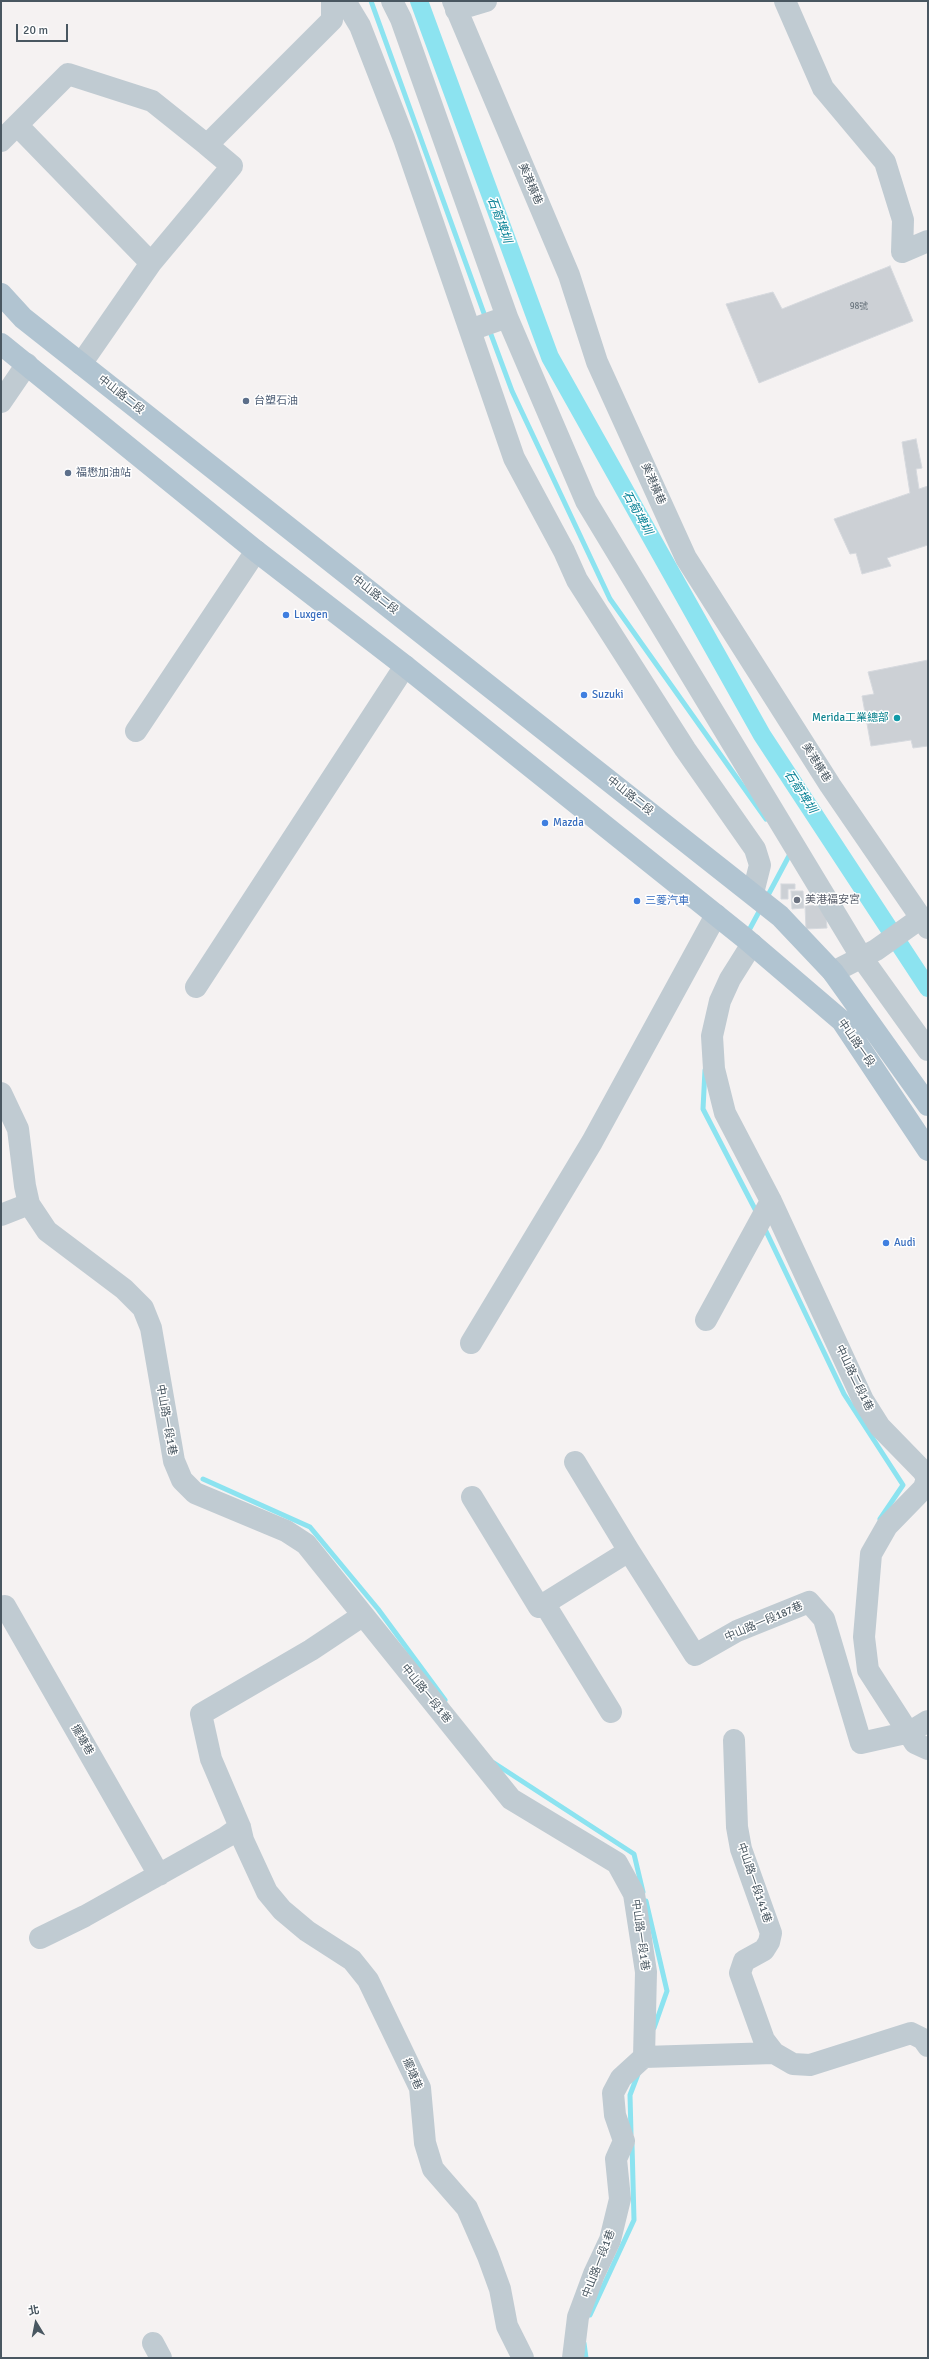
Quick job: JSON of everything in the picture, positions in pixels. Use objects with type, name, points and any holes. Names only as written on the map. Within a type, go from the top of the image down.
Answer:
[{"type":"main road","name":"中山路二段","points":[[1,294],[23,318],[753,893],[780,916]]},
{"type":"main road","points":[[1,344],[256,551],[405,666],[716,915]]},
{"type":"main road","name":"中山路一段","points":[[716,915],[749,941],[842,1021],[928,1150]]},
{"type":"main road","name":"中山路一段","points":[[780,916],[833,972],[928,1105]]},
{"type":"street","points":[[207,145],[332,20],[332,1]]},
{"type":"street","points":[[345,1],[360,26],[404,139],[514,458],[564,551],[577,580],[685,749],[755,849],[760,865],[753,893]]},
{"type":"street","points":[[392,1],[404,27],[507,317],[586,501],[928,1050]]},
{"type":"street","points":[[454,5],[486,1]]},
{"type":"street","points":[[785,1],[823,88],[885,162],[903,220],[902,252],[928,241]]},
{"type":"street","name":"美港橫巷","points":[[454,5],[569,275],[597,362],[686,558],[830,785],[924,923]]},
{"type":"street","points":[[1,141],[68,74],[152,101],[232,166],[151,264],[81,364]]},
{"type":"street","points":[[17,125],[151,264]]},
{"type":"street","points":[[470,330],[507,317]]},
{"type":"street","points":[[1,402],[27,364]]},
{"type":"street","points":[[136,731],[256,551]]},
{"type":"street","points":[[196,987],[405,666]]},
{"type":"street","points":[[471,1343],[592,1142],[716,915]]},
{"type":"street","points":[[833,972],[869,954],[924,923]]},
{"type":"street","name":"中山路二段1巷","points":[[749,941],[720,1001],[712,1036],[714,1069],[725,1113],[771,1201],[863,1400],[880,1426],[923,1471],[927,1478],[924,1488],[886,1526],[871,1554],[868,1569],[864,1636],[868,1670],[901,1723],[910,1732]]},
{"type":"street","name":"中山路一段1巷","points":[[1,1093],[18,1129],[24,1186],[29,1204],[47,1231],[124,1289],[143,1308],[151,1328],[174,1462],[182,1480],[195,1493],[286,1531],[306,1544],[362,1616],[511,1799],[617,1863],[634,1894],[646,1972],[644,2057],[621,2078],[613,2093],[615,2115],[624,2141],[616,2159],[620,2199],[610,2240],[594,2274],[578,2318],[573,2358]]},
{"type":"street","points":[[706,1320],[771,1201]]},
{"type":"street","points":[[1,1215],[29,1204]]},
{"type":"street","name":"中山路一段187巷","points":[[575,1462],[695,1655],[737,1631],[809,1602],[824,1619],[861,1743],[910,1732],[928,1721]]},
{"type":"street","points":[[472,1497],[539,1606],[629,1550]]},
{"type":"street","points":[[544,1603],[611,1712]]},
{"type":"street","name":"擺塘巷","points":[[5,1606],[158,1875]]},
{"type":"street","name":"擺塘巷","points":[[362,1616],[311,1650],[201,1714],[210,1759],[240,1827],[242,1840],[267,1892],[282,1910],[307,1931],[352,1960],[368,1980],[420,2088],[425,2142],[433,2169],[467,2208],[500,2288],[507,2326],[523,2358]]},
{"type":"street","points":[[910,1732],[915,1743],[928,1749]]},
{"type":"street","name":"中山路一段141巷","points":[[734,1740],[737,1827],[741,1849],[771,1933],[769,1942],[764,1950],[744,1961],[740,1973],[764,2040],[774,2053],[793,2064],[810,2065],[911,2033],[923,2039],[928,2046]]},
{"type":"street","points":[[40,1938],[158,1875],[226,1837],[240,1827]]},
{"type":"street","points":[[644,2057],[774,2053]]},
{"type":"building","points":[[890,266],[913,321],[759,383],[726,304],[773,292],[782,309]]},
{"type":"building","points":[[916,439],[922,468],[916,469],[919,489],[928,486],[928,545],[887,558],[891,566],[862,574],[856,553],[850,554],[834,519],[910,493],[902,442]]},
{"type":"building","name":"Merida工業總部","points":[[928,660],[928,746],[913,748],[911,740],[871,746],[862,696],[874,694],[868,672]]},
{"type":"building","points":[[781,884],[795,884],[795,889],[788,889],[788,899],[781,899]]},
{"type":"building","name":"美港福安宮","points":[[791,891],[803,891],[804,908],[792,909]]},
{"type":"building","points":[[820,905],[826,916],[827,928],[806,929],[805,906]]},
{"type":"waterway","points":[[371,1],[486,319]]},
{"type":"waterway","name":"石筍埤圳","points":[[419,1],[550,357],[762,735],[928,988]]},
{"type":"waterway","points":[[489,329],[512,391],[610,599],[766,819]]},
{"type":"waterway","points":[[766,899],[790,854],[789,852]]},
{"type":"waterway","points":[[747,934],[761,908]]},
{"type":"waterway","points":[[705,1070],[703,1109],[757,1213]]},
{"type":"waterway","points":[[764,1227],[844,1394],[903,1485],[880,1519]]},
{"type":"waterway","points":[[203,1479],[310,1527],[378,1609],[445,1700]]},
{"type":"waterway","points":[[494,1763],[634,1854],[643,1892]]},
{"type":"waterway","points":[[646,1901],[667,1991],[654,2028]]},
{"type":"waterway","points":[[631,2134],[630,2095],[638,2074]]},
{"type":"waterway","points":[[590,2315],[634,2220],[632,2144]]},
{"type":"waterway","points":[[584,2343],[586,2358]]},
{"type":"place","name":"台塑石油","points":[[246,401]]},
{"type":"place","name":"福懋加油站","points":[[68,473]]},
{"type":"place","name":"Luxgen","points":[[286,615]]},
{"type":"place","name":"Suzuki","points":[[584,695]]},
{"type":"place","name":"Merida工業總部","points":[[897,718]]},
{"type":"place","name":"Mazda","points":[[545,823]]},
{"type":"place","name":"美港福安宮","points":[[797,900]]},
{"type":"place","name":"三菱汽車","points":[[637,901]]},
{"type":"place","name":"Audi","points":[[886,1243]]}]
